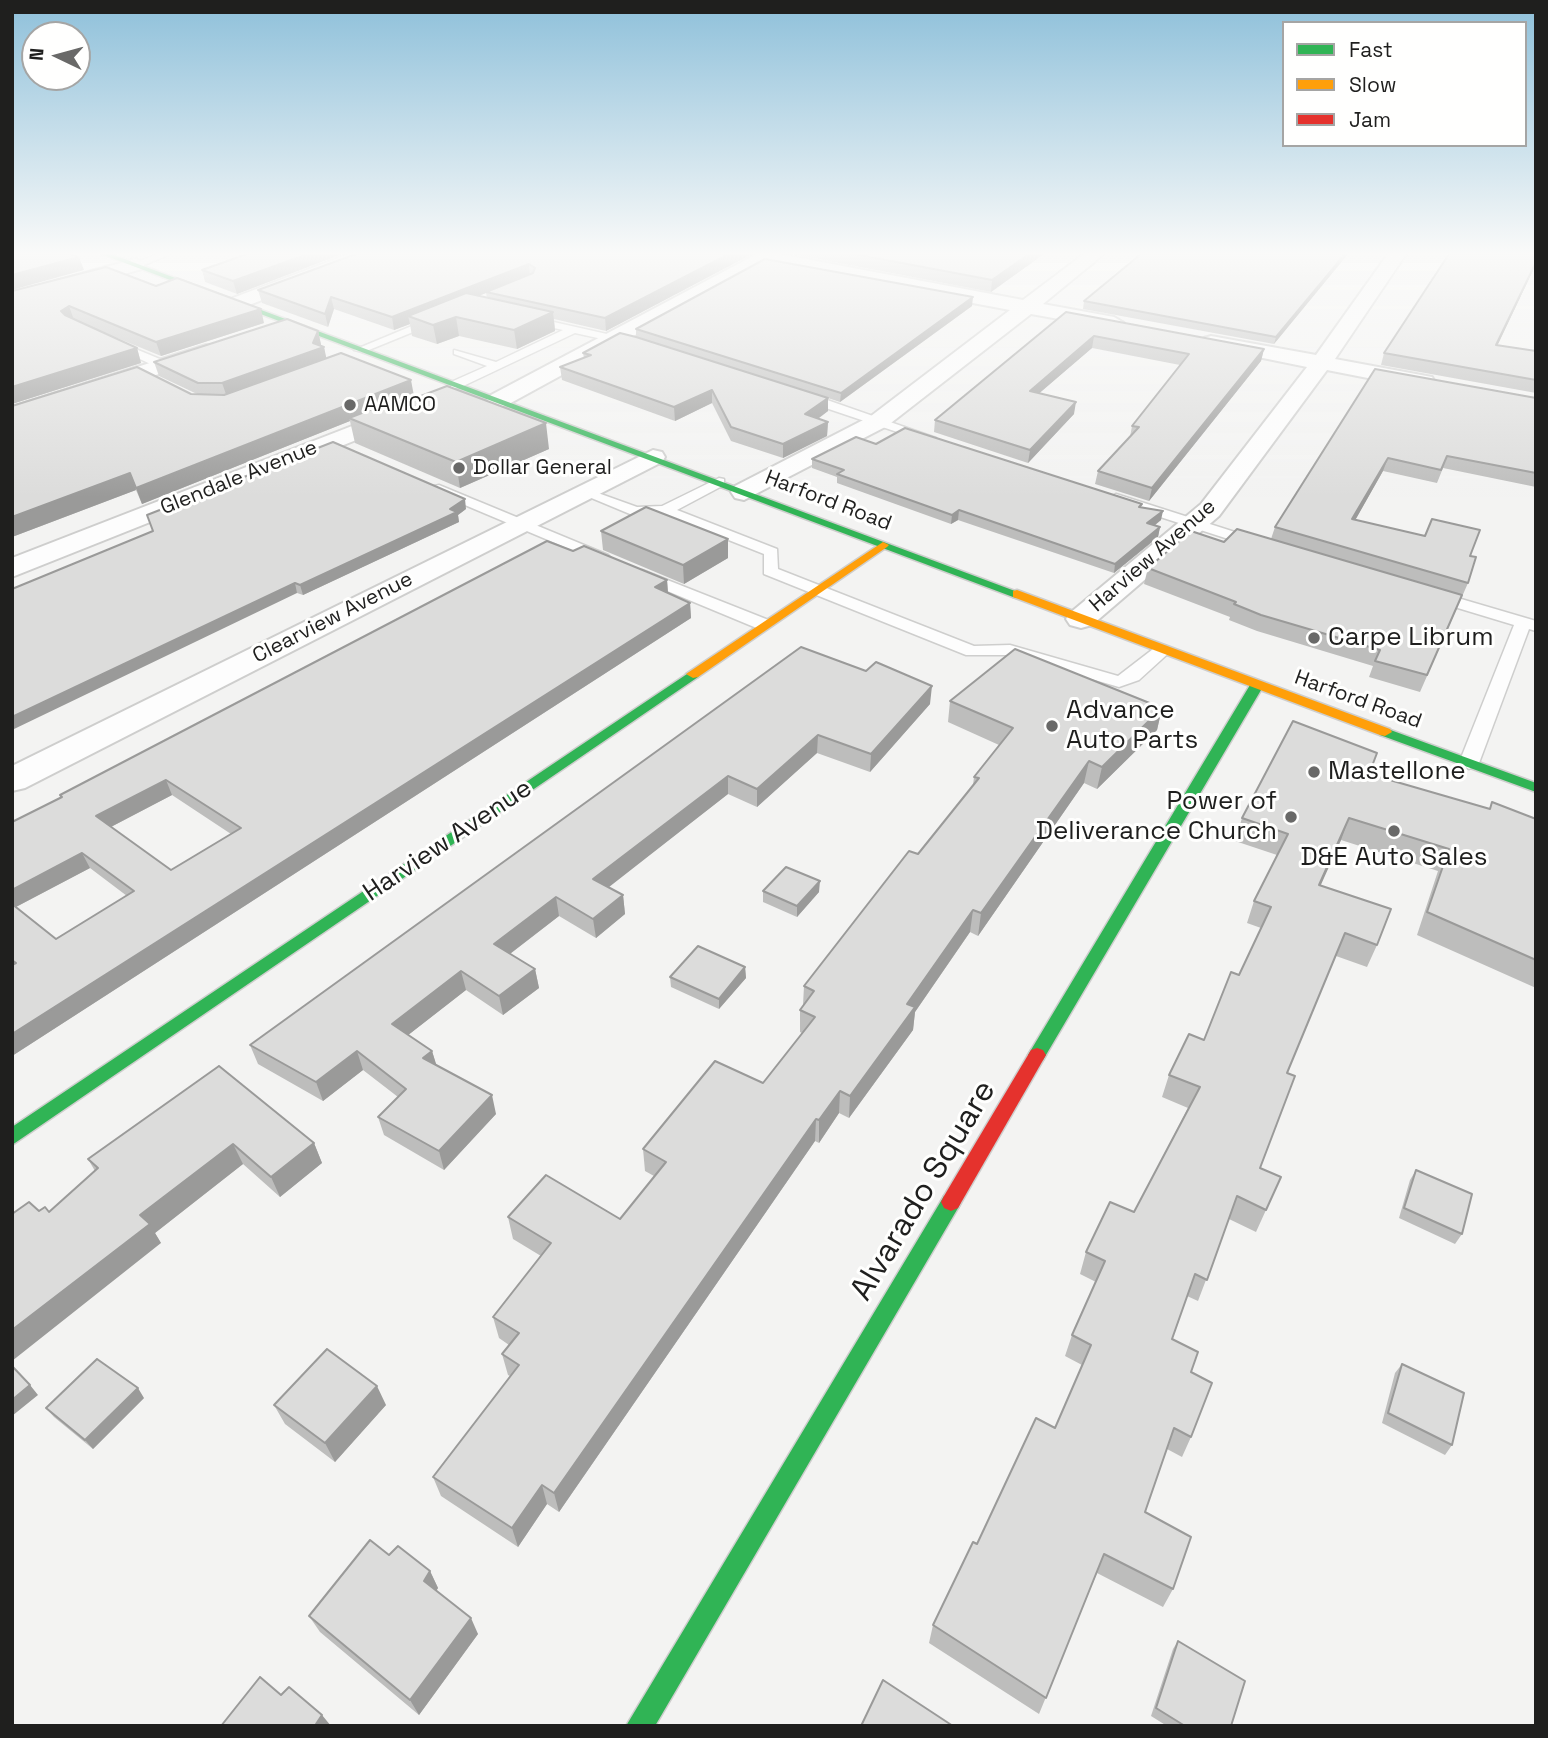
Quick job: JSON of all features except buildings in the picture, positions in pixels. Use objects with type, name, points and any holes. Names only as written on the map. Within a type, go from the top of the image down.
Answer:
[{"type":"main road","name":"Harford Road","points":[[319,335],[653,457],[1536,788]]},
{"type":"main road","name":"Harview Avenue","points":[[12,1138],[883,545]]},
{"type":"main road","name":"Alvarado Square","points":[[640,1726],[1257,685]]},
{"type":"street","points":[[499,400],[617,335]]},
{"type":"street","points":[[744,492],[878,421],[991,335]]},
{"type":"street","name":"Harview Avenue","points":[[1081,619],[1196,523],[1233,481],[1277,417],[1340,335]]},
{"type":"street","points":[[1188,337],[1442,385]]},
{"type":"street","points":[[12,415],[151,373],[226,345]]},
{"type":"street","name":"Glendale Avenue","points":[[12,568],[331,442],[460,387]]},
{"type":"street","name":"Clearview Avenue","points":[[12,780],[653,457]]},
{"type":"lane","points":[[345,362],[402,335]]},
{"type":"lane","points":[[460,387],[562,335]]},
{"type":"lane","points":[[600,335],[641,344]]},
{"type":"lane","points":[[100,337],[151,373]]},
{"type":"lane","points":[[458,352],[497,366]]},
{"type":"lane","points":[[783,389],[944,443]]},
{"type":"lane","points":[[331,442],[356,453]]},
{"type":"lane","points":[[419,480],[765,625]]},
{"type":"lane","points":[[665,510],[719,482]]},
{"type":"lane","points":[[584,492],[635,511],[665,510],[772,552],[770,571],[972,651],[1010,650],[1119,682],[1133,676],[1163,650]]},
{"type":"lane","points":[[1103,494],[1271,548]]},
{"type":"lane","points":[[1417,592],[1530,624],[1469,763]]},
{"type":"traffic: fast","points":[[323,335],[1017,594]]},
{"type":"traffic: fast","points":[[12,1137],[693,674]]},
{"type":"traffic: fast","points":[[1037,1055],[1257,685]]},
{"type":"traffic: fast","points":[[1385,732],[1536,788]]},
{"type":"traffic: fast","points":[[640,1726],[951,1202]]},
{"type":"traffic: slow","points":[[693,674],[883,545]]},
{"type":"traffic: slow","points":[[1017,594],[1385,732]]},
{"type":"traffic: jam","points":[[951,1202],[1037,1055]]},
{"type":"place","name":"AAMCO","points":[[350,405]]},
{"type":"place","name":"Dollar General","points":[[459,468]]},
{"type":"place","name":"Carpe Librum","points":[[1314,638]]},
{"type":"place","name":"Advance Auto Parts","points":[[1052,726]]},
{"type":"place","name":"Mastellone","points":[[1314,772]]},
{"type":"place","name":"Power of Deliverance Church","points":[[1291,817]]},
{"type":"place","name":"D&E Auto Sales","points":[[1394,831]]}]
